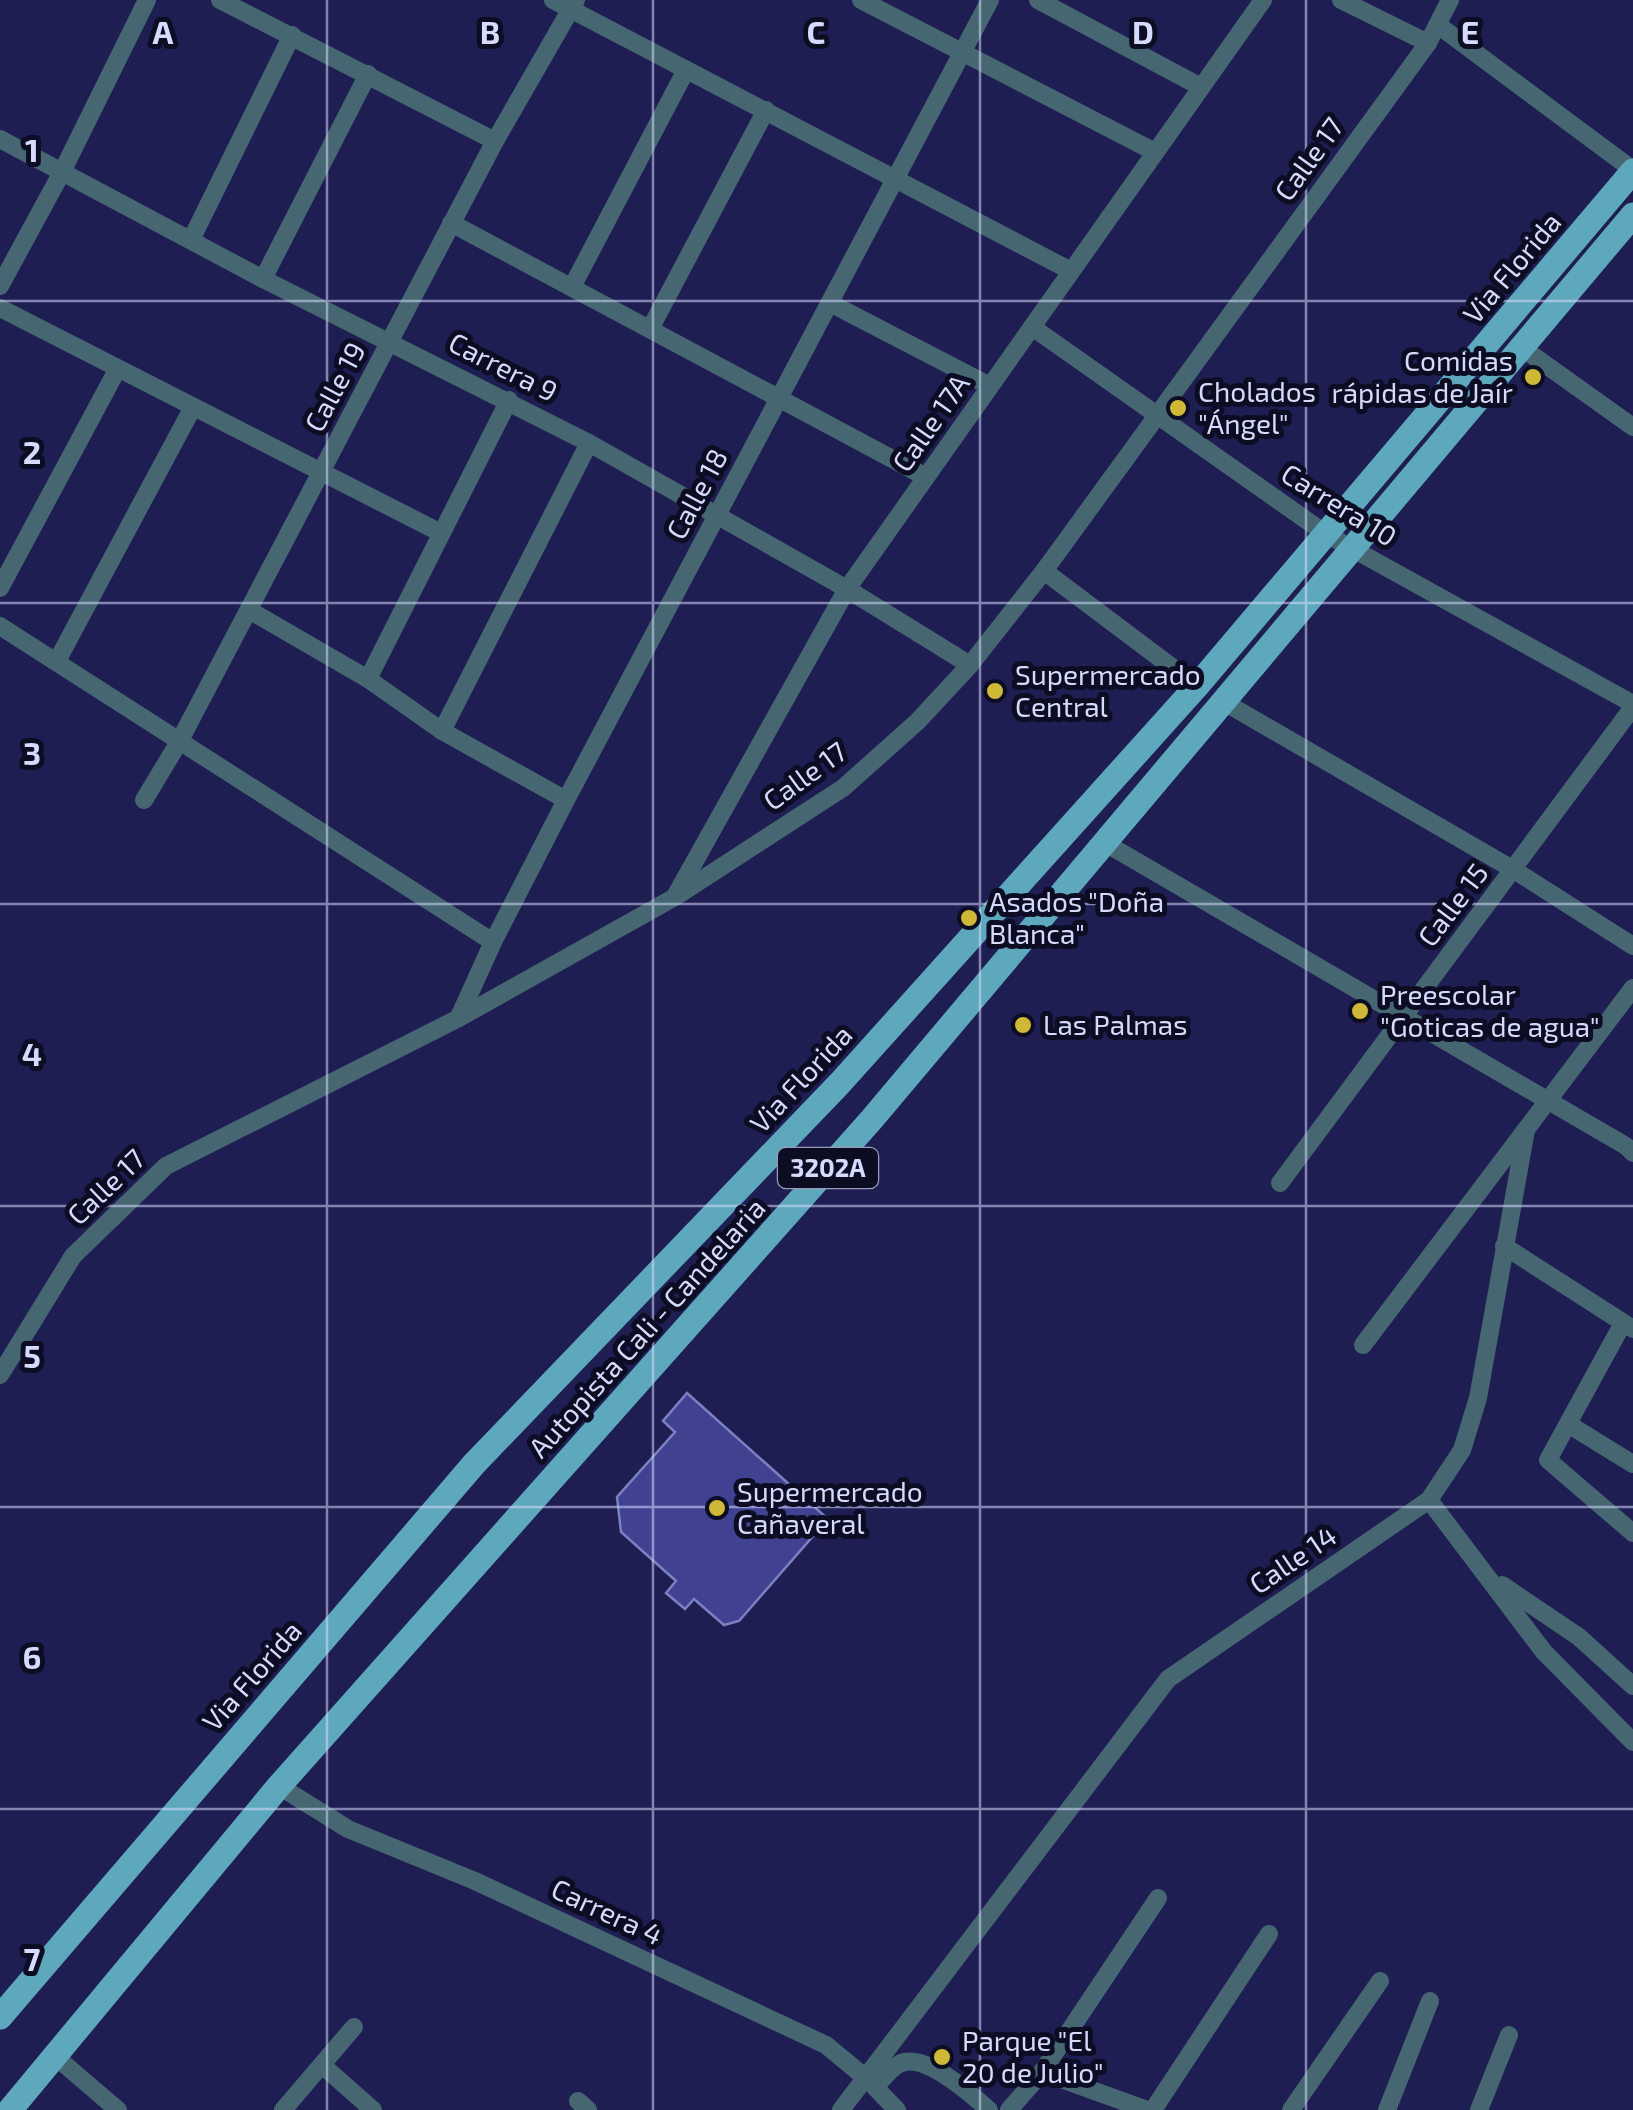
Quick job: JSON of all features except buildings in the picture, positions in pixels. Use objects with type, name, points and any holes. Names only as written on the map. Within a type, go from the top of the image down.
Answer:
[{"type":"main road","name":"Via Florida","points":[[0,2017],[474,1464],[840,1084],[1197,686],[1633,170]]},
{"type":"main road","name":"Autopista Cali - Candelaria","points":[[10,2110],[278,1786],[872,1119],[1633,215]]},
{"type":"street","points":[[0,286],[148,0]]},
{"type":"street","points":[[220,0],[494,141]]},
{"type":"street","points":[[553,0],[574,5],[686,70],[1070,271]]},
{"type":"street","points":[[862,0],[1155,152]]},
{"type":"street","name":"Calle 18","points":[[459,1018],[566,800],[990,0]]},
{"type":"street","points":[[1038,0],[1202,87]]},
{"type":"street","name":"Calle 17A","points":[[675,896],[847,589],[1263,0]]},
{"type":"street","points":[[1341,0],[1428,43]]},
{"type":"street","name":"Calle 17","points":[[0,1376],[73,1256],[166,1166],[459,1018],[675,896],[843,788],[916,722],[970,665],[1044,571],[1428,43],[1450,0]]},
{"type":"street","name":"Calle 19","points":[[144,800],[179,742],[494,141],[574,5]]},
{"type":"street","points":[[1438,25],[1633,170]]},
{"type":"street","points":[[191,240],[292,35]]},
{"type":"street","points":[[572,287],[686,70]]},
{"type":"street","points":[[263,278],[368,74]]},
{"type":"street","points":[[650,329],[766,110]]},
{"type":"street","name":"Carrera 9","points":[[0,139],[263,278],[589,442],[847,589],[970,665]]},
{"type":"street","points":[[451,222],[926,477]]},
{"type":"street","points":[[830,303],[990,386]]},
{"type":"street","points":[[0,308],[440,533]]},
{"type":"street","name":"Carrera 10","points":[[1032,327],[1326,534],[1633,706]]},
{"type":"street","points":[[1521,347],[1633,427]]},
{"type":"street","points":[[0,588],[117,370]]},
{"type":"street","points":[[368,679],[509,400]]},
{"type":"street","points":[[58,661],[193,406]]},
{"type":"street","points":[[442,731],[589,442]]},
{"type":"street","points":[[1044,571],[1197,686]]},
{"type":"street","points":[[249,610],[368,679],[442,731],[566,800]]},
{"type":"street","points":[[0,626],[493,942]]},
{"type":"street","points":[[1224,702],[1514,870],[1633,946]]},
{"type":"street","name":"Calle 15","points":[[1280,1183],[1633,706]]},
{"type":"street","points":[[1105,842],[1626,1146],[1633,1154]]},
{"type":"street","name":"Calle 14","points":[[841,2110],[871,2083],[1168,1679],[1429,1500],[1462,1450],[1478,1398],[1526,1130],[1633,988]]},
{"type":"street","points":[[1363,1345],[1526,1130]]},
{"type":"street","points":[[1504,1246],[1628,1326],[1548,1460],[1633,1533]]},
{"type":"street","points":[[1568,1424],[1633,1464]]},
{"type":"street","points":[[1429,1500],[1544,1652],[1633,1742]]},
{"type":"street","points":[[1489,1576],[1579,1638],[1633,1686]]},
{"type":"street","name":"Carrera 4","points":[[278,1786],[348,1829],[475,1881],[826,2045],[897,2110]]},
{"type":"street","points":[[1009,2110],[1042,2072],[1158,1898]]},
{"type":"street","points":[[1042,2072],[1150,2110],[1269,1934]]},
{"type":"street","points":[[1291,2110],[1380,1981]]},
{"type":"street","points":[[1387,2110],[1430,2001]]},
{"type":"street","points":[[283,2110],[354,2027]]},
{"type":"street","points":[[1479,2110],[1510,2036]]},
{"type":"street","points":[[56,2058],[118,2110]]},
{"type":"street","points":[[871,2083],[898,2064],[928,2065],[989,2110]]},
{"type":"street","points":[[322,2065],[372,2110]]},
{"type":"place","name":"Comidas rápidas de Jaír","points":[[1533,377]]},
{"type":"place","name":"Cholados \"Ángel\"","points":[[1178,408]]},
{"type":"place","name":"Supermercado Central","points":[[995,691]]},
{"type":"place","name":"Asados \"Doña Blanca\"","points":[[969,918]]},
{"type":"place","name":"Preescolar \"Goticas de agua\"","points":[[1360,1011]]},
{"type":"place","name":"Las Palmas","points":[[1023,1025]]},
{"type":"place","name":"Supermercado Cañaveral","points":[[717,1508]]},
{"type":"place","name":"Parque \"El 20 de Julio\"","points":[[942,2057]]}]
